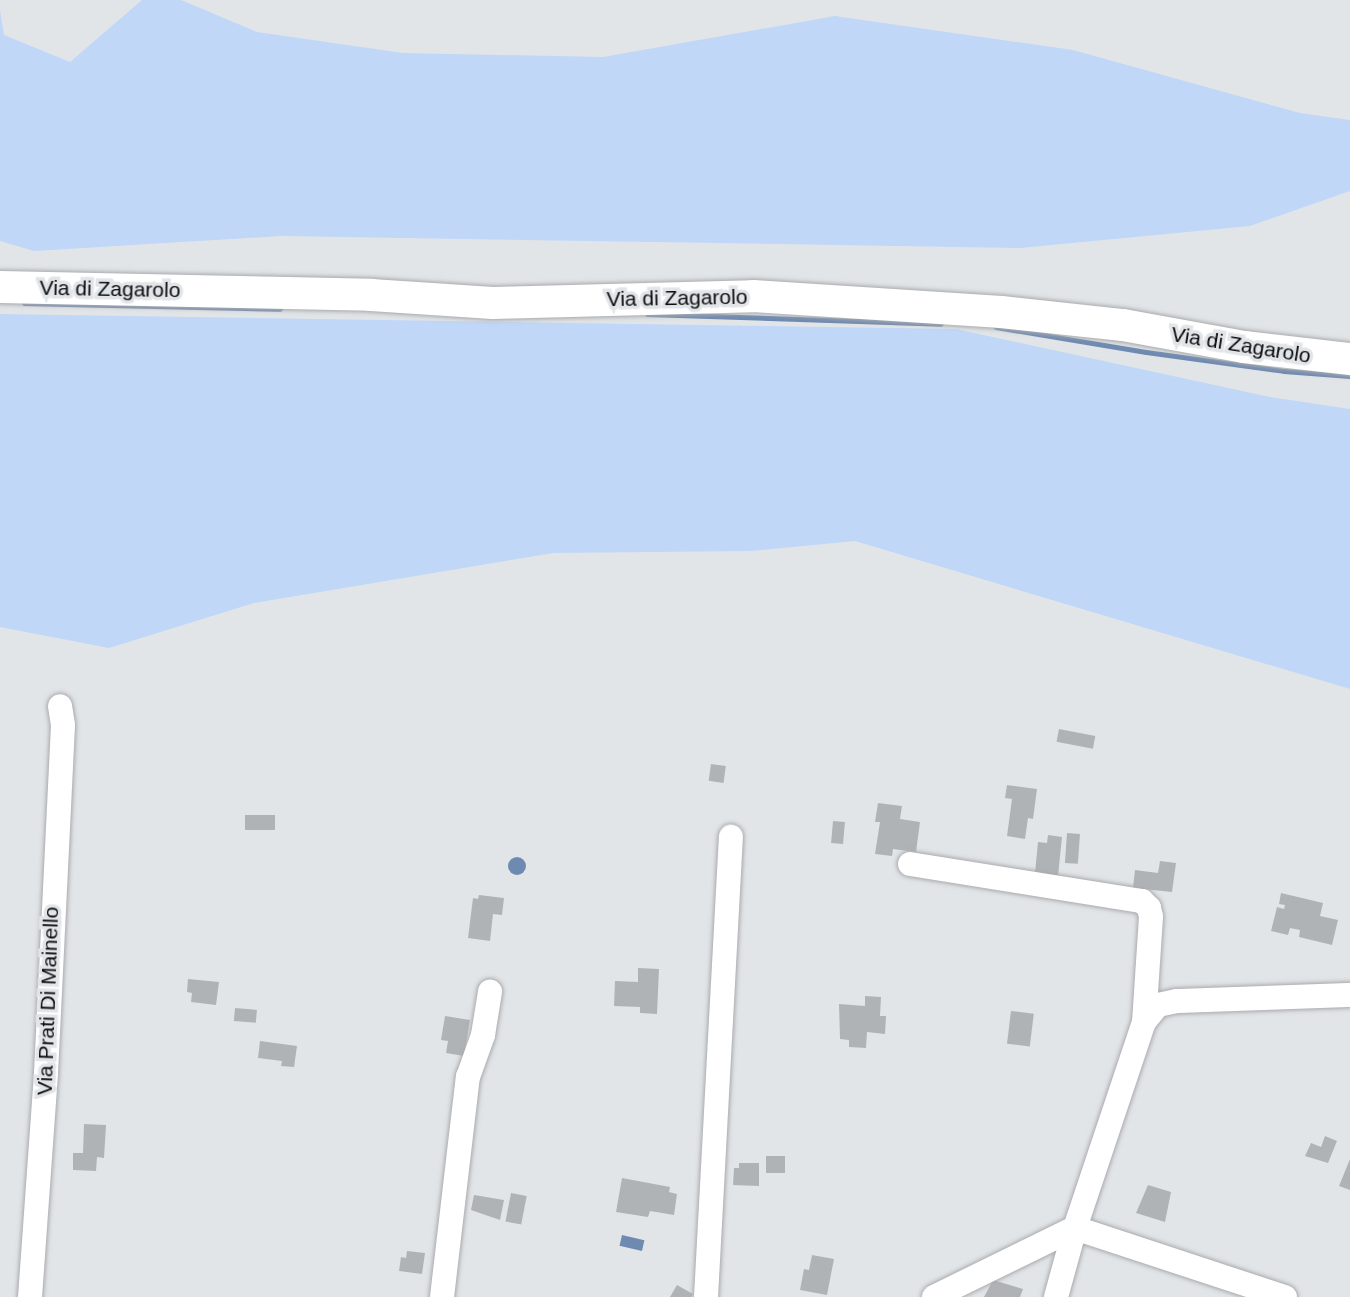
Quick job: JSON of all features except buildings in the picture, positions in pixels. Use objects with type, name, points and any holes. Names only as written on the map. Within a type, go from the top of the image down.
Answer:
[{"type":"main road","name":"Via di Zagarolo","points":[[0,288],[371,295],[493,303],[753,296],[1001,312],[1123,325],[1244,347],[1350,359]]},
{"type":"street","name":"Via Prati Di Mainello","points":[[30,1297],[47,1073],[63,726],[60,706]]},
{"type":"street","points":[[706,1297],[731,837]]},
{"type":"street","points":[[910,864],[1142,901],[1149,908],[1151,917],[1144,1022],[1074,1228],[1056,1297]]},
{"type":"street","points":[[442,1297],[468,1077],[484,1035],[490,992]]},
{"type":"street","points":[[1144,1022],[1154,1008],[1171,1001],[1350,995]]},
{"type":"street","points":[[934,1297],[1074,1228],[1285,1297]]},
{"type":"shaded area","points":[[142,0],[181,0],[257,32],[403,53],[603,57],[835,16],[1073,50],[1300,113],[1350,120],[1350,191],[1250,226],[1020,248],[281,236],[34,251],[0,241],[0,10],[4,35],[70,62]]},
{"type":"shaded area","points":[[0,314],[956,329],[1270,397],[1350,409],[1350,689],[855,541],[751,551],[553,553],[254,603],[109,648],[0,627]]},
{"type":"shaded area","points":[[513,857],[521,857],[526,866],[524,873],[513,875],[508,870],[508,862]]},
{"type":"shaded area","points":[[622,1235],[644,1240],[642,1251],[620,1246]]},
{"type":"waterway","points":[[24,303],[280,309]]},
{"type":"waterway","points":[[647,314],[941,324]]},
{"type":"waterway","points":[[996,327],[1146,352],[1284,371],[1350,376]]}]
